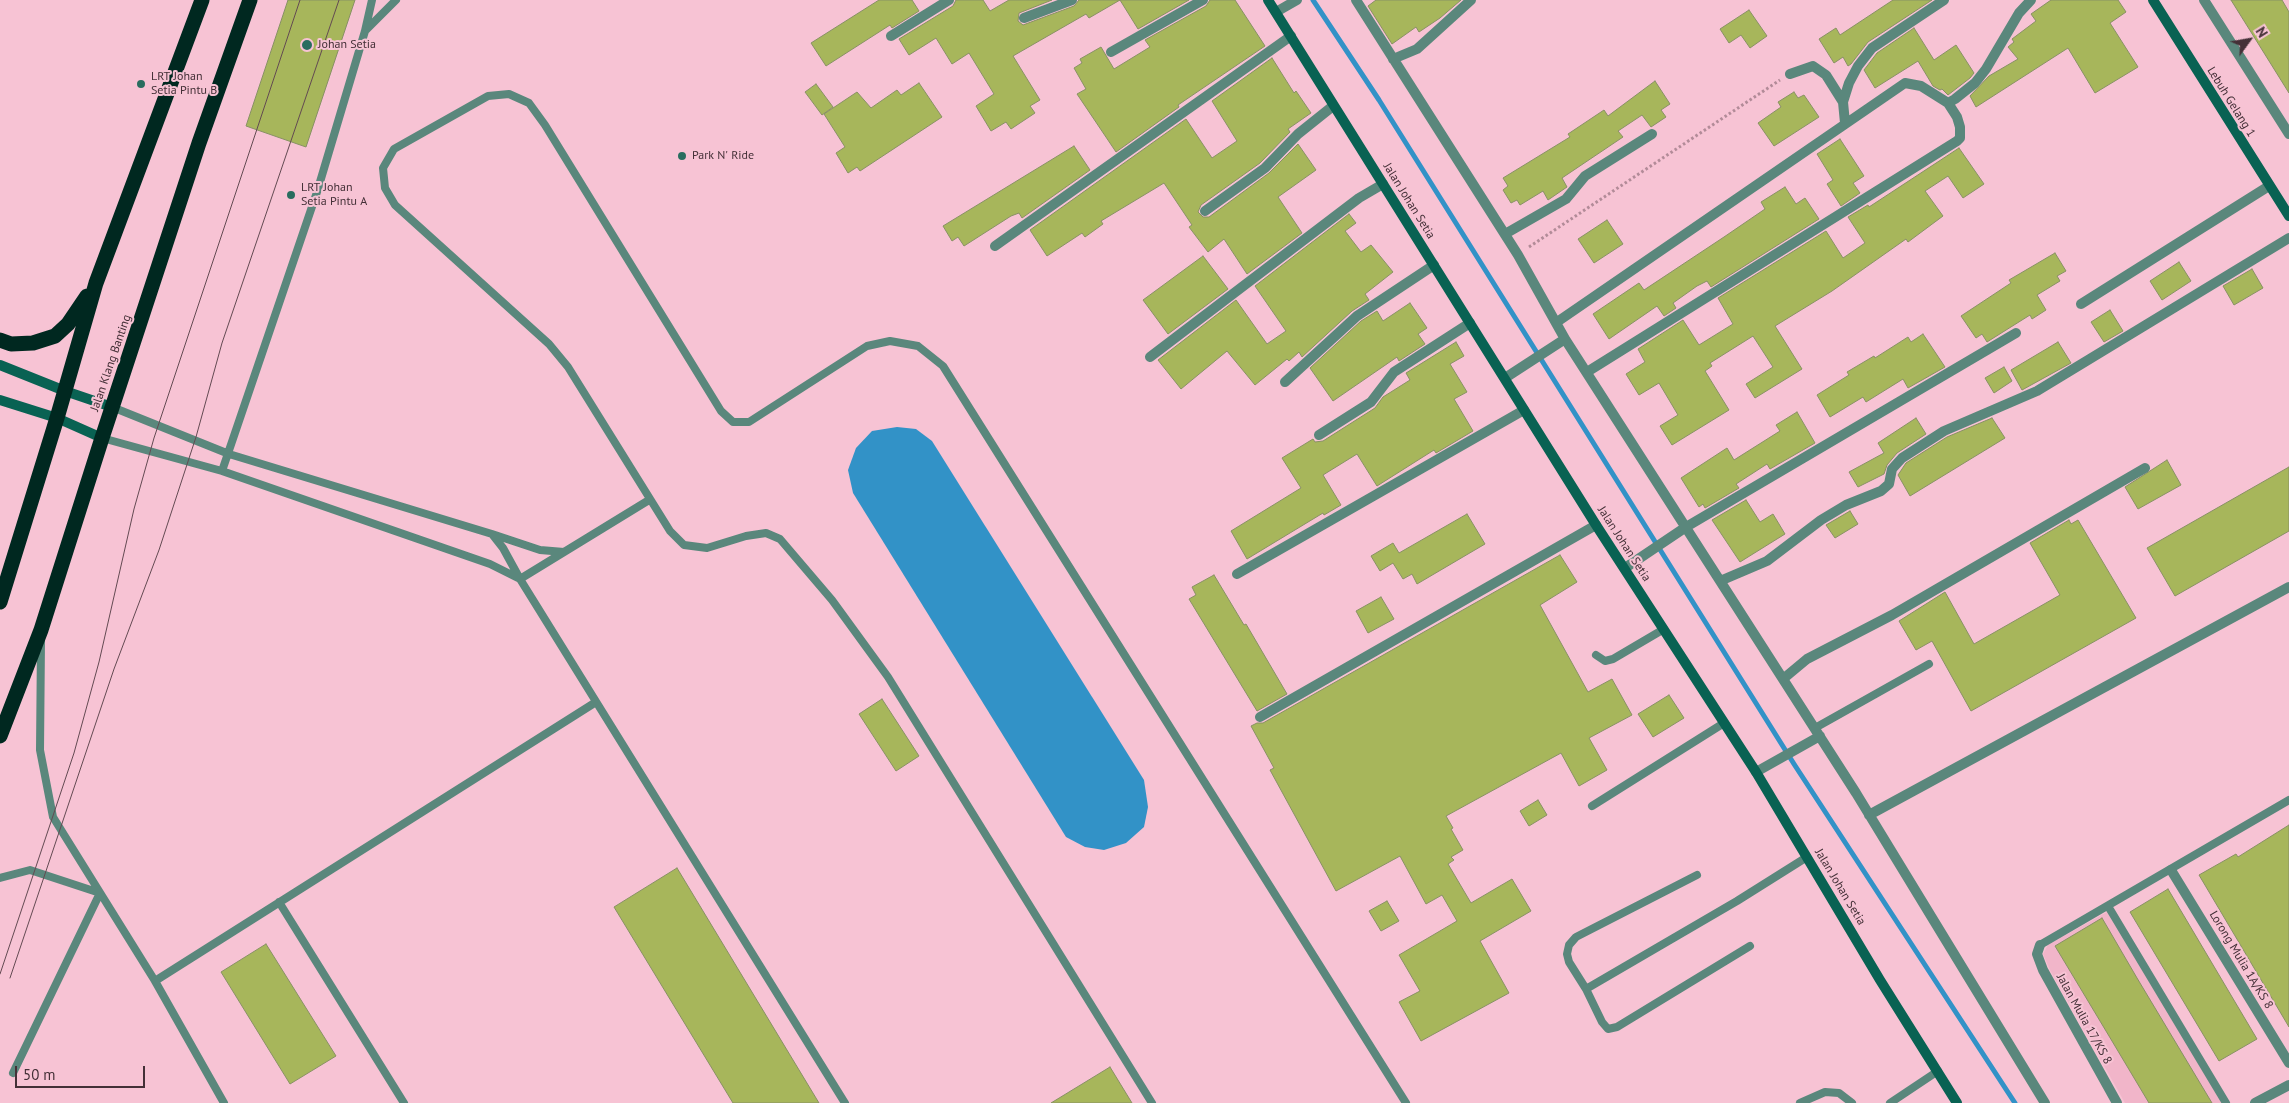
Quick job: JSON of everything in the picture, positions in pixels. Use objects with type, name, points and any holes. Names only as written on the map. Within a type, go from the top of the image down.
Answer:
[{"type":"highway","points":[[0,602],[57,418],[96,283],[202,0]]},
{"type":"highway","name":"Jalan Klang Banting","points":[[0,736],[41,630],[199,143],[250,0]]},
{"type":"highway","points":[[0,340],[11,344],[33,343],[55,336],[68,324],[96,283]]},
{"type":"main road","name":"Jalan Johan Setia","points":[[1268,0],[1383,184],[1430,268],[1467,325],[1505,378],[1521,412],[1625,568],[1756,772],[1880,980],[1957,1103]]},
{"type":"main road","name":"Lebuh Gelang 1","points":[[2153,0],[2289,216]]},
{"type":"main road","points":[[0,365],[65,391],[112,407]]},
{"type":"main road","points":[[0,400],[57,418],[102,438]]},
{"type":"street","points":[[891,36],[949,0]]},
{"type":"street","points":[[1024,18],[1072,0]]},
{"type":"street","points":[[1111,52],[1203,0]]},
{"type":"street","points":[[1356,0],[1518,255],[1565,339],[1869,815],[2045,1103]]},
{"type":"street","points":[[1392,59],[1417,49],[1471,0]]},
{"type":"street","points":[[1845,123],[1844,102],[1849,83],[1858,66],[1872,48],[1944,0]]},
{"type":"street","points":[[1948,103],[1974,83],[1986,69],[2019,13],[2031,0]]},
{"type":"street","points":[[2204,0],[2289,134]]},
{"type":"street","points":[[1276,12],[1294,1]]},
{"type":"street","points":[[995,246],[1291,36]]},
{"type":"street","points":[[1790,74],[1813,66],[1826,75],[1844,102]]},
{"type":"street","points":[[1557,322],[1905,83],[1921,86],[1948,103],[1957,117],[1960,127],[1960,138],[1957,141],[1587,372]]},
{"type":"street","points":[[1205,211],[1265,168],[1298,134],[1333,106]]},
{"type":"street","points":[[1504,234],[1566,199],[1585,176],[1652,134]]},
{"type":"street","points":[[1150,357],[1360,198],[1383,184]]},
{"type":"street","points":[[2081,304],[2269,186]]},
{"type":"street","points":[[1720,581],[1767,561],[1821,520],[1846,505],[1881,491],[1889,484],[1892,469],[1902,458],[1944,430],[2037,392],[2289,238]]},
{"type":"street","points":[[1285,382],[1357,316],[1430,268]]},
{"type":"street","points":[[1319,435],[1371,402],[1394,372],[1467,325]]},
{"type":"street","points":[[1625,568],[1686,527],[2016,333]]},
{"type":"street","points":[[1505,378],[1565,339]]},
{"type":"street","points":[[1237,574],[1521,412]]},
{"type":"street","points":[[1783,679],[1807,659],[1892,615],[2145,468]]},
{"type":"street","points":[[1260,717],[1596,525]]},
{"type":"street","points":[[1869,815],[2289,587]]},
{"type":"street","points":[[1756,772],[1809,743],[1817,732]]},
{"type":"street","name":"Lorong Mulia 1A/KS 8","points":[[2171,870],[2289,1063]]},
{"type":"street","name":"Jalan Mulia 17/KS 8","points":[[2040,945],[2037,954],[2043,970],[2117,1103]]},
{"type":"street","points":[[2255,1103],[2289,1085]]},
{"type":"lane","points":[[222,471],[318,192],[365,31],[372,0]]},
{"type":"lane","points":[[365,31],[396,0]]},
{"type":"lane","points":[[1152,1103],[888,677],[832,600],[780,539],[766,533],[746,536],[707,548],[684,545],[670,531],[568,367],[555,351],[395,205],[385,188],[384,168],[394,149],[488,96],[509,94],[529,104],[546,126],[721,411],[733,422],[749,422],[867,346],[890,341],[918,346],[943,366],[1406,1103]]},
{"type":"lane","points":[[112,407],[228,454],[540,550],[564,552]]},
{"type":"lane","points":[[102,438],[222,471],[490,564],[520,579]]},
{"type":"lane","points":[[520,579],[649,500]]},
{"type":"lane","points":[[492,534],[503,548],[520,579],[845,1103]]},
{"type":"lane","points":[[1596,655],[1605,660],[1613,659],[1664,629]]},
{"type":"lane","points":[[41,630],[40,750],[53,817],[154,981],[224,1103]]},
{"type":"lane","points":[[1817,732],[1929,664]]},
{"type":"lane","points":[[154,981],[596,702]]},
{"type":"lane","points":[[1592,806],[1724,723]]},
{"type":"lane","points":[[2040,945],[2289,800]]},
{"type":"lane","points":[[1586,990],[1737,901],[1807,857]]},
{"type":"lane","points":[[0,878],[30,870],[100,893]]},
{"type":"lane","points":[[1697,875],[1576,937],[1569,945],[1567,954],[1569,962],[1602,1022],[1608,1028],[1617,1027],[1750,946]]},
{"type":"lane","points":[[13,1073],[100,893]]},
{"type":"lane","points":[[279,902],[404,1103]]},
{"type":"lane","points":[[2108,906],[2226,1103]]},
{"type":"lane","points":[[1890,1103],[1938,1071]]},
{"type":"lane","points":[[1800,1103],[1825,1092],[1839,1093],[1852,1103]]},
{"type":"path","points":[[1518,255],[1790,74]]},
{"type":"shaded area","points":[[2107,912],[2222,1103],[2125,1103],[2050,970],[2043,954],[2048,945]]},
{"type":"water","points":[[897,427],[916,429],[932,441],[1144,780],[1148,807],[1144,827],[1126,843],[1104,850],[1085,847],[1066,837],[853,493],[848,470],[856,448],[872,431]]},
{"type":"building","name":"Johan Setia","points":[[288,0],[355,0],[306,147],[246,126]]},
{"type":"building","points":[[879,0],[912,0],[919,11],[892,28],[890,25],[826,66],[811,43]]},
{"type":"building","points":[[956,0],[983,0],[990,11],[1009,0],[1052,0],[1019,13],[1018,21],[1023,25],[1074,6],[1079,0],[1120,0],[1089,18],[1086,14],[1013,56],[1040,100],[1030,106],[1035,113],[1011,129],[1006,122],[991,131],[976,106],[994,94],[969,53],[952,64],[936,38],[909,55],[899,39],[953,6]]},
{"type":"building","points":[[1120,0],[1189,0],[1138,29]]},
{"type":"building","points":[[1210,0],[1235,0],[1265,46],[1178,105],[1179,107],[1116,152],[1077,94],[1086,89],[1074,68],[1082,63],[1080,59],[1101,47],[1114,69],[1150,47],[1145,40],[1206,6]]},
{"type":"building","points":[[1376,0],[1461,0],[1440,18],[1419,32],[1416,27],[1392,44],[1368,6]]},
{"type":"building","points":[[1893,0],[1932,0],[1868,42],[1848,66],[1843,57],[1834,63],[1819,39],[1836,28],[1840,35]]},
{"type":"building","points":[[2051,0],[2118,0],[2126,12],[2110,23],[2138,67],[2095,93],[2068,48],[1976,107],[1970,96],[1989,76],[2018,59],[2008,47],[2014,42],[2012,39],[2036,21],[2031,14]]},
{"type":"building","points":[[2231,0],[2282,0],[2289,12],[2289,93]]},
{"type":"building","points":[[1749,10],[1767,36],[1750,48],[1741,35],[1729,43],[1720,29]]},
{"type":"building","points":[[1914,28],[1934,60],[1956,45],[1974,73],[1948,95],[1942,89],[1940,90],[1933,86],[1918,61],[1875,88],[1864,70],[1877,53]]},
{"type":"building","points":[[1272,58],[1294,93],[1296,91],[1311,113],[1288,129],[1290,132],[1260,163],[1201,205],[1198,212],[1203,217],[1209,217],[1269,173],[1298,144],[1316,170],[1278,197],[1302,233],[1247,274],[1224,239],[1208,252],[1189,227],[1192,225],[1164,183],[1101,221],[1103,224],[1085,237],[1082,233],[1047,256],[1030,230],[1186,119],[1212,158],[1237,141],[1212,101]]},
{"type":"building","points":[[1655,81],[1670,104],[1661,110],[1666,117],[1651,127],[1642,115],[1618,131],[1623,137],[1562,178],[1567,187],[1548,200],[1543,191],[1520,205],[1517,200],[1511,203],[1503,190],[1508,186],[1503,178],[1570,137],[1568,134],[1604,110],[1608,116]]},
{"type":"building","points":[[919,83],[942,117],[860,171],[857,167],[848,173],[836,153],[845,147],[824,114],[857,92],[871,108],[897,90],[901,95]]},
{"type":"building","points":[[816,84],[833,107],[822,115],[805,92]]},
{"type":"building","points":[[1794,92],[1798,98],[1804,95],[1819,117],[1774,146],[1758,123],[1781,107],[1778,102]]},
{"type":"building","points":[[1840,139],[1864,176],[1853,183],[1860,193],[1841,206],[1827,184],[1833,180],[1817,154]]},
{"type":"building","points":[[1074,146],[1090,170],[1022,218],[1019,213],[1011,216],[964,246],[958,237],[952,241],[943,226]]},
{"type":"building","points":[[1959,148],[1984,184],[1963,198],[1948,176],[1925,191],[1943,216],[1908,242],[1906,239],[1832,291],[1775,326],[1802,369],[1755,398],[1746,384],[1773,367],[1753,336],[1710,363],[1712,366],[1705,371],[1729,410],[1672,445],[1660,426],[1678,415],[1659,383],[1639,395],[1626,374],[1645,362],[1638,349],[1683,320],[1699,345],[1733,324],[1718,298],[1826,231],[1843,258],[1865,243],[1848,217],[1868,205],[1869,207]]},
{"type":"building","points":[[1785,187],[1796,204],[1805,198],[1819,219],[1711,287],[1707,281],[1697,286],[1673,303],[1676,308],[1664,316],[1657,306],[1609,339],[1593,314],[1639,283],[1644,290],[1765,209],[1761,202]]},
{"type":"building","points":[[1349,214],[1356,223],[1345,231],[1361,252],[1371,245],[1393,272],[1365,294],[1369,300],[1352,311],[1302,357],[1299,352],[1289,361],[1287,359],[1255,385],[1227,351],[1181,389],[1158,360],[1236,300],[1267,344],[1286,331],[1255,286]]},
{"type":"building","points":[[1607,220],[1623,244],[1594,263],[1578,239]]},
{"type":"building","points":[[2055,253],[2066,271],[2057,276],[2060,281],[2037,295],[2046,310],[2032,319],[2030,315],[1987,342],[1982,334],[1976,338],[1961,316],[2011,283],[2009,280]]},
{"type":"building","points":[[1203,256],[1228,289],[1168,334],[1143,300]]},
{"type":"building","points":[[2179,262],[2191,281],[2162,300],[2150,281]]},
{"type":"building","points":[[2252,269],[2263,288],[2234,305],[2223,286]]},
{"type":"building","points":[[1410,303],[1427,328],[1418,334],[1425,344],[1399,361],[1397,357],[1333,401],[1310,368],[1361,321],[1377,311],[1383,321]]},
{"type":"building","points":[[2110,310],[2123,331],[2104,342],[2091,322]]},
{"type":"building","points":[[1923,334],[1945,367],[1908,388],[1903,379],[1866,402],[1863,397],[1830,417],[1817,395],[1849,375],[1847,372],[1874,356],[1875,358],[1908,337],[1911,342]]},
{"type":"building","points":[[1456,342],[1464,356],[1450,364],[1467,392],[1454,399],[1473,431],[1436,453],[1434,450],[1377,486],[1357,454],[1323,475],[1341,505],[1324,515],[1323,513],[1247,559],[1231,531],[1301,488],[1282,458],[1313,439],[1315,442],[1323,441],[1375,408],[1383,397],[1410,380],[1406,373]]},
{"type":"building","points":[[2058,342],[2071,363],[2022,390],[2011,370]]},
{"type":"building","points":[[2004,367],[2012,381],[1994,393],[1985,378]]},
{"type":"building","points":[[1797,412],[1815,443],[1770,469],[1767,464],[1736,484],[1739,488],[1705,508],[1703,504],[1699,507],[1681,478],[1727,448],[1734,460],[1780,431],[1776,425]]},
{"type":"building","points":[[1916,418],[1926,434],[1897,453],[1887,465],[1884,474],[1858,487],[1849,472],[1884,453],[1878,443]]},
{"type":"building","points":[[1992,418],[2005,438],[1910,496],[1898,475],[1906,463],[1947,437]]},
{"type":"building","points":[[2167,460],[2181,485],[2138,509],[2125,487]]},
{"type":"building","points":[[2289,467],[2289,531],[2175,596],[2147,548]]},
{"type":"building","points":[[1746,500],[1760,522],[1773,514],[1785,534],[1740,562],[1712,520]]},
{"type":"building","points":[[1850,511],[1858,524],[1835,538],[1826,525]]},
{"type":"building","points":[[1467,514],[1485,544],[1417,584],[1412,574],[1403,579],[1393,563],[1380,571],[1371,556],[1393,543],[1399,553]]},
{"type":"building","points":[[2069,520],[2071,524],[2078,520],[2136,618],[1971,711],[1932,641],[1916,650],[1899,621],[1945,592],[1974,644],[2060,595],[2030,543]]},
{"type":"building","points":[[1560,555],[1577,582],[1540,605],[1588,692],[1612,679],[1632,715],[1589,738],[1607,770],[1579,786],[1561,753],[1446,816],[1463,850],[1451,857],[1454,860],[1448,864],[1471,903],[1512,879],[1531,911],[1480,941],[1509,993],[1421,1041],[1399,1002],[1420,991],[1399,955],[1457,921],[1442,895],[1426,904],[1400,856],[1336,891],[1270,770],[1274,768],[1251,726],[1263,723]]},
{"type":"building","points":[[1214,575],[1244,625],[1246,624],[1287,694],[1257,711],[1189,599],[1196,595],[1192,587]]},
{"type":"building","points":[[1381,597],[1394,619],[1368,633],[1356,611]]},
{"type":"building","points":[[1669,695],[1684,718],[1653,737],[1638,714]]},
{"type":"building","points":[[882,699],[919,756],[896,771],[859,714]]},
{"type":"building","points":[[1538,800],[1547,815],[1529,826],[1520,811]]},
{"type":"building","points":[[2289,825],[2289,1027],[2199,875],[2236,854],[2238,857]]},
{"type":"building","points":[[677,868],[819,1103],[733,1103],[614,907]]},
{"type":"building","points":[[2168,889],[2257,1039],[2219,1061],[2130,912]]},
{"type":"building","points":[[1387,901],[1399,921],[1381,931],[1369,911]]},
{"type":"building","points":[[2102,918],[2212,1103],[2149,1103],[2055,946]]},
{"type":"building","points":[[266,944],[336,1056],[290,1084],[221,972]]},
{"type":"building","points":[[1110,1067],[1132,1103],[1051,1103]]},
{"type":"waterway","points":[[1313,0],[1379,100],[1794,764],[2015,1103]]},
{"type":"tram line","points":[[0,974],[74,753],[99,662],[134,509],[154,438],[300,0]]},
{"type":"tram line","points":[[10,978],[114,669],[159,550],[196,437],[222,343],[339,0]]},
{"type":"place","name":"Johan Setia","points":[[307,45]]},
{"type":"place","name":"LRT Johan Setia Pintu B","points":[[141,84]]},
{"type":"place","name":"Park N' Ride","points":[[682,156]]},
{"type":"place","name":"LRT Johan Setia Pintu A","points":[[291,195]]}]
